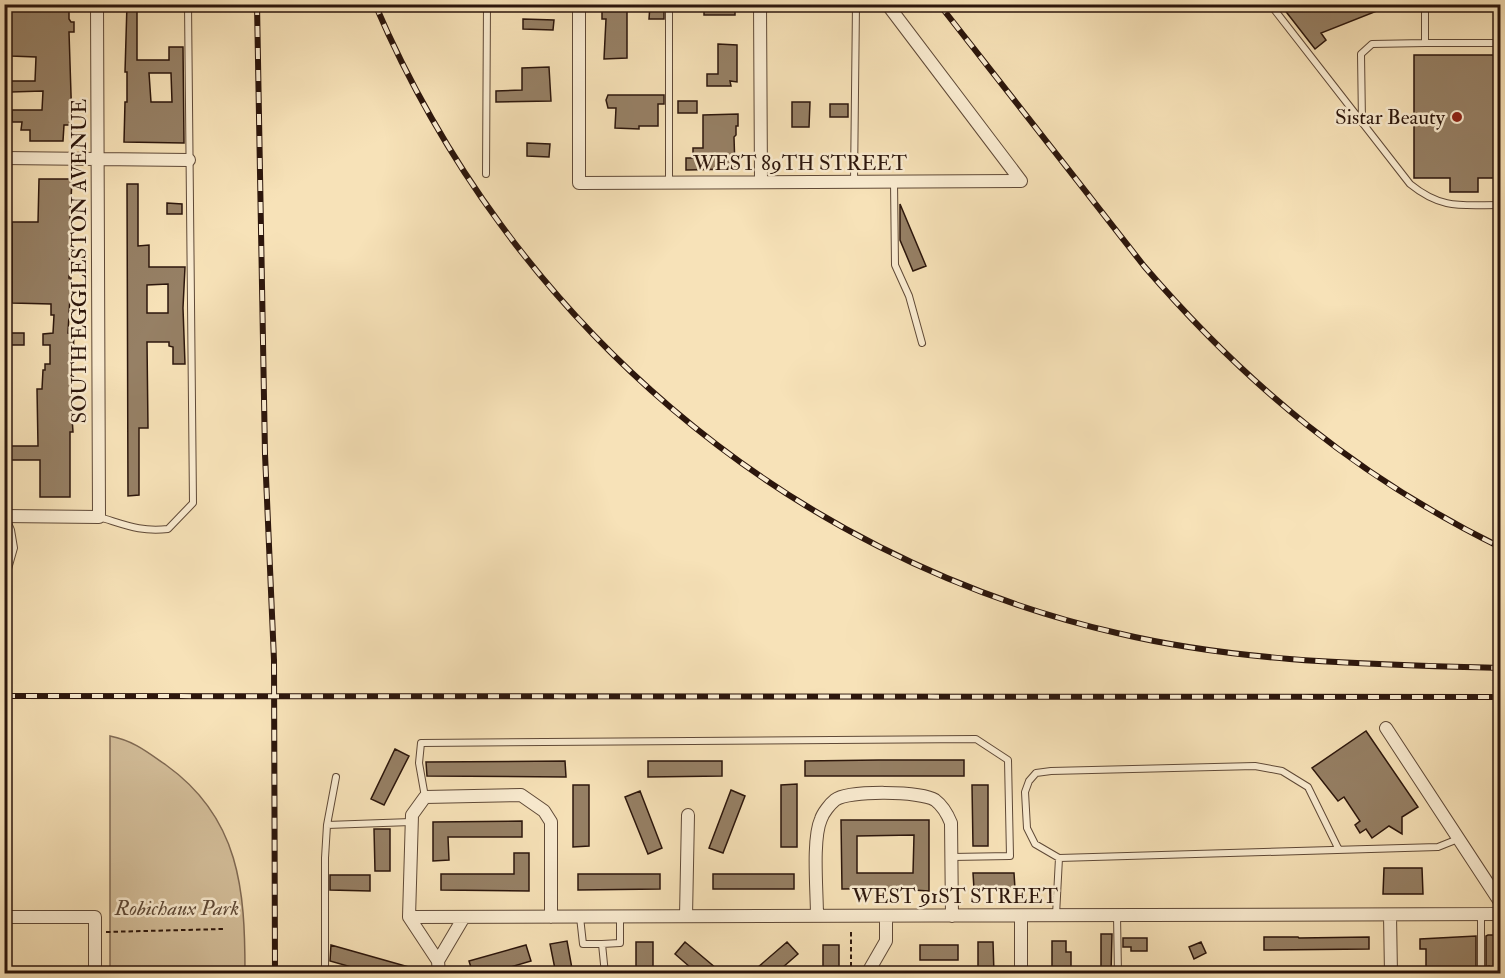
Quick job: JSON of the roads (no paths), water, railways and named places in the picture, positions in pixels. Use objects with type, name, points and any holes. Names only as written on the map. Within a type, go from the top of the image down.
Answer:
[{"type":"street","name":"SOUTH EGGLESTON AVENUE","points":[[97,4],[99,517]]},
{"type":"street","name":"WEST 89TH STREET","points":[[579,4],[579,183],[1021,181],[887,4]]},
{"type":"street","points":[[760,4],[761,182]]},
{"type":"street","points":[[4,158],[189,160]]},
{"type":"street","points":[[5,516],[99,517]]},
{"type":"street","points":[[1386,728],[1500,902]]},
{"type":"street","points":[[817,916],[817,831],[821,817],[835,800],[853,794],[920,794],[934,800],[945,810],[951,823],[952,916]]},
{"type":"street","points":[[438,967],[409,917],[411,818],[425,797],[521,795],[544,811],[551,822],[551,916]]},
{"type":"street","points":[[686,916],[688,815]]},
{"type":"street","name":"WEST 91ST STREET","points":[[409,917],[1500,914]]},
{"type":"street","points":[[1390,915],[1391,974]]},
{"type":"street","points":[[867,974],[886,941],[886,916]]},
{"type":"street","points":[[1021,916],[1021,974]]},
{"type":"street","points":[[6,917],[95,917],[95,974]]},
{"type":"street","points":[[438,967],[464,917]]},
{"type":"lane","points":[[99,517],[133,529],[153,531],[168,529],[193,502],[188,4]]},
{"type":"lane","points":[[486,4],[486,174]]},
{"type":"lane","points":[[669,4],[669,183]]},
{"type":"lane","points":[[854,182],[856,4]]},
{"type":"lane","points":[[1270,4],[1410,184],[1422,194],[1447,204],[1500,205]]},
{"type":"lane","points":[[1425,4],[1425,43]]},
{"type":"lane","points":[[1362,122],[1360,54],[1372,44],[1500,43]]},
{"type":"lane","points":[[894,182],[895,265],[909,296],[922,343]]},
{"type":"lane","points":[[4,339],[5,516],[11,530],[14,548],[6,576],[8,669]]},
{"type":"lane","points":[[4,723],[7,723],[7,974]]},
{"type":"lane","points":[[425,797],[419,763],[421,743],[976,739],[1008,760],[1010,856],[952,857]]},
{"type":"lane","points":[[1338,848],[1308,787],[1282,771],[1255,766],[1051,771],[1036,773],[1025,792],[1027,828],[1035,844],[1059,858],[1338,848],[1438,847],[1459,839]]},
{"type":"lane","points":[[330,974],[325,969],[325,858],[327,825],[336,777]]},
{"type":"lane","points":[[327,825],[411,818]]},
{"type":"lane","points":[[1056,915],[1059,858]]},
{"type":"lane","points":[[1480,914],[1481,974]]},
{"type":"lane","points":[[1117,915],[1118,974]]},
{"type":"lane","points":[[580,916],[583,944],[602,944],[620,943],[620,916]]},
{"type":"lane","points":[[602,944],[605,974]]},
{"type":"railway","points":[[257,4],[265,454],[274,660],[275,974]]},
{"type":"railway","points":[[375,4],[432,118],[500,224],[581,321],[671,408],[771,483],[879,547],[995,597],[1117,633],[1164,643],[1212,651],[1308,660],[1500,668]]},
{"type":"railway","points":[[939,4],[1144,266],[1223,351],[1264,389],[1352,459],[1448,520],[1500,547]]},
{"type":"railway","points":[[4,696],[1500,697]]},
{"type":"place","name":"Sistar Beauty","points":[[1457,117]]},
{"type":"park label","name":"Robichaux Park","points":[[177,908]]}]
